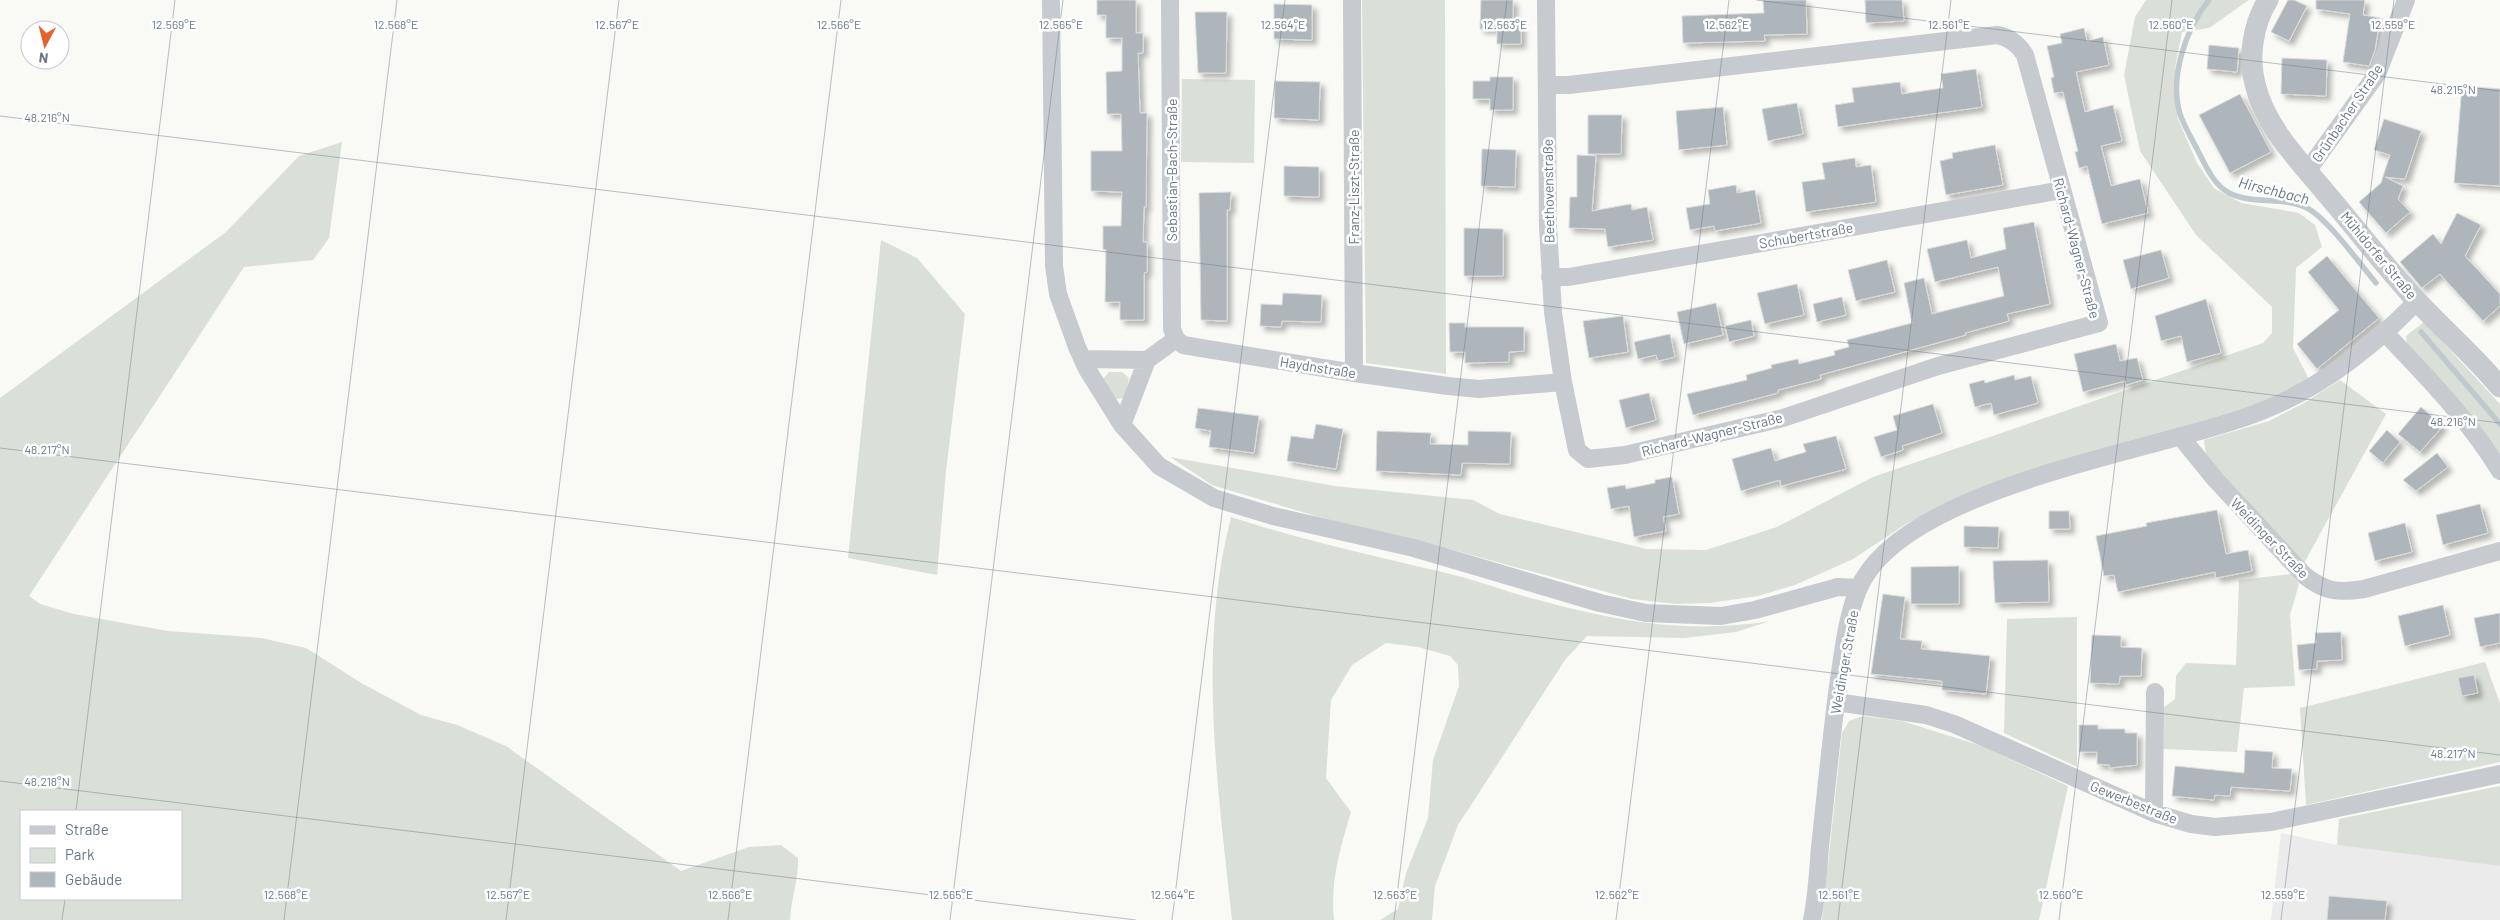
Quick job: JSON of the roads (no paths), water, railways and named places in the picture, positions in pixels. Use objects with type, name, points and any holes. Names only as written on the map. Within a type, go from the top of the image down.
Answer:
[{"type":"street","points":[[1051,0],[1054,266],[1058,294],[1083,359],[1122,426],[1159,466],[1214,498],[1301,523],[1414,548],[1626,609],[1671,616],[1721,616],[1755,610],[1838,587],[1859,588]]},
{"type":"street","name":"Sebastian-Bach-Straße","points":[[1170,0],[1172,329],[1176,339]]},
{"type":"street","name":"Franz-Liszt-Straße","points":[[1352,0],[1354,373]]},
{"type":"street","name":"Beethovenstraße","points":[[1546,0],[1550,277],[1563,382]]},
{"type":"street","name":"Mühldorfer Straße","points":[[2268,0],[2258,18],[2254,36],[2253,71],[2255,84],[2267,116],[2292,153],[2417,301],[2500,387]]},
{"type":"street","name":"Grünbacher Straße","points":[[2308,170],[2377,74],[2406,0]]},
{"type":"street","name":"Richard-Wagner-Straße","points":[[1547,85],[1569,85],[1988,36],[2006,36],[2018,45],[2026,55],[2099,323],[1938,366],[1783,418],[1682,443],[1597,460],[1588,459],[1578,450],[1563,382]]},
{"type":"street","name":"Schubertstraße","points":[[1550,277],[1569,277],[2062,190]]},
{"type":"street","name":"Weidinger Straße","points":[[1812,920],[1844,642],[1859,588],[1876,562],[1903,537],[1957,506],[2041,477],[2230,422],[2280,403],[2356,358],[2386,334],[2417,301]]},
{"type":"street","points":[[2386,334],[2430,380],[2481,439],[2500,471]]},
{"type":"street","points":[[1122,426],[1147,360],[1176,339]]},
{"type":"street","name":"Haydnstraße","points":[[1176,339],[1183,345],[1354,373],[1478,389],[1563,382]]},
{"type":"street","points":[[1083,359],[1147,360]]},
{"type":"street","name":"Weidinger Straße","points":[[2180,436],[2215,479],[2305,576],[2316,585],[2329,590],[2342,593],[2364,589],[2500,551]]},
{"type":"street","points":[[2154,812],[2155,692]]},
{"type":"street","name":"Gewerbestraße","points":[[1836,702],[1926,715],[1954,724],[2154,812],[2201,826],[2251,826],[2500,774]]},
{"type":"waterway","name":"Hirschbach","points":[[2209,0],[2193,24],[2187,39],[2178,69],[2177,85],[2177,100],[2180,114],[2207,169],[2223,189],[2238,197],[2288,202],[2307,208],[2334,232],[2376,283]]},
{"type":"waterway","name":"Hirschbach","points":[[2421,332],[2500,424]]}]
